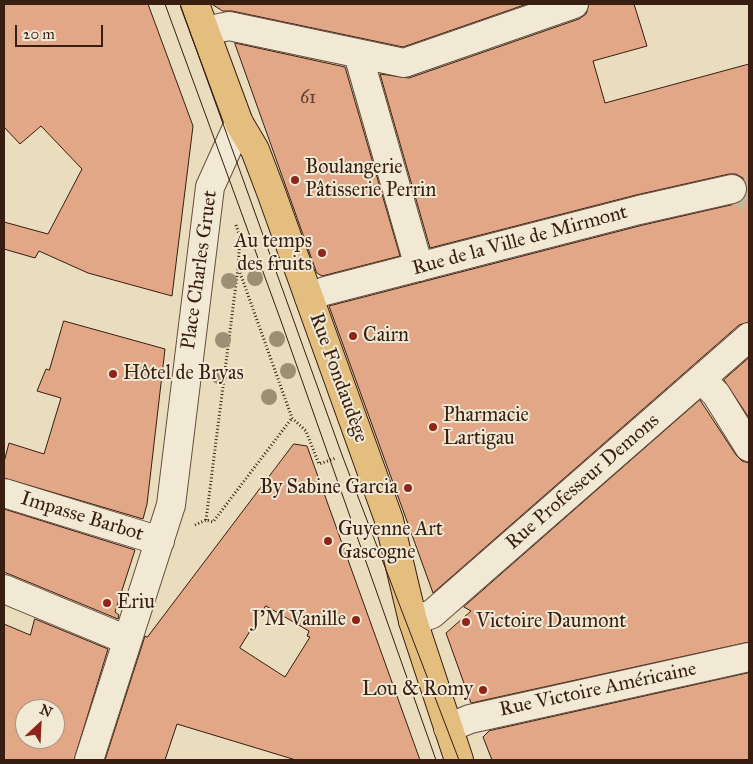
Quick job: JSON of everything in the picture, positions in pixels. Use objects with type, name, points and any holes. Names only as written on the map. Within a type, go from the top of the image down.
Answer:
[{"type":"main road","name":"Rue Fondaudège","points":[[195,4],[239,123],[255,150],[389,520],[413,620],[459,760]]},
{"type":"street","points":[[205,31],[229,26],[404,64],[574,4]]},
{"type":"street","points":[[358,54],[419,267]]},
{"type":"street","name":"Place Charles Gruet","points":[[89,760],[171,505],[210,187],[239,123]]},
{"type":"street","name":"Rue de la Ville de Mirmont","points":[[309,297],[325,290],[638,210],[732,189]]},
{"type":"street","name":"Rue Professeur Demons","points":[[413,620],[432,614],[749,337]]},
{"type":"street","points":[[701,379],[716,394],[749,447]]},
{"type":"street","name":"Impasse Barbot","points":[[4,493],[160,541]]},
{"type":"street","points":[[4,589],[127,640]]},
{"type":"street","name":"Rue Victoire Américaine","points":[[448,728],[470,718],[749,657]]},
{"type":"path","points":[[206,520],[238,267],[240,237],[234,222]]},
{"type":"path","points":[[238,267],[292,418],[306,431],[318,464],[363,448]]},
{"type":"path","points":[[160,541],[206,520],[213,522],[292,418]]},
{"type":"building","points":[[4,4],[148,4],[193,126],[172,296],[88,273],[39,251],[35,258],[4,249],[4,222],[48,234],[82,169],[41,126],[20,144],[4,127]]},
{"type":"building","points":[[212,4],[527,4],[403,47],[232,11],[223,11]]},
{"type":"building","points":[[589,4],[634,4],[647,46],[593,61],[605,103],[749,64],[749,322],[739,325],[433,593],[329,306],[643,225],[735,204],[743,200],[747,193],[747,185],[743,178],[736,174],[729,174],[636,195],[430,248],[380,74],[409,78],[579,19],[586,14]]},
{"type":"building","points":[[235,43],[345,67],[400,256],[322,276],[317,273]]},
{"type":"building","points":[[64,321],[165,349],[147,504],[143,519],[4,478],[4,462],[9,443],[44,454],[61,398],[37,391],[46,369],[49,370]]},
{"type":"building","points":[[749,358],[749,418],[724,380]]},
{"type":"building","points":[[700,400],[736,455],[742,461],[749,463],[749,642],[471,703],[446,633],[471,611],[464,607]]},
{"type":"building","points":[[294,444],[307,446],[420,760],[296,760],[177,724],[165,760],[105,760],[145,636],[147,637]],"holes":[[[266,606],[309,631],[307,636],[310,637],[285,677],[240,648]]]},
{"type":"building","points":[[4,509],[135,550],[115,612],[119,615],[118,619],[4,572]]},
{"type":"building","points":[[35,619],[108,649],[74,760],[4,760],[4,624],[30,635]]},
{"type":"building","points":[[749,673],[749,760],[492,760],[483,737],[489,731]]},
{"type":"tunnel","points":[[732,189],[749,197]]},
{"type":"tram line","points":[[165,4],[281,321],[436,760]]},
{"type":"tram line","points":[[180,4],[342,455],[459,760]]},
{"type":"place","name":"Boulangerie Pâtisserie Perrin","points":[[295,180]]},
{"type":"place","name":"Au temps des fruits","points":[[322,253]]},
{"type":"place","name":"Cairn","points":[[353,336]]},
{"type":"place","name":"Hôtel de Bryas","points":[[113,374]]},
{"type":"place","name":"Pharmacie Lartigau","points":[[433,427]]},
{"type":"place","name":"By Sabine Garcia","points":[[408,488]]},
{"type":"place","name":"Guyenne Art Gascogne","points":[[328,541]]},
{"type":"place","name":"Eriu","points":[[107,603]]},
{"type":"place","name":"J'M Vanille","points":[[356,620]]},
{"type":"place","name":"Victoire Daumont","points":[[466,622]]},
{"type":"place","name":"Lou & Romy","points":[[483,690]]}]
